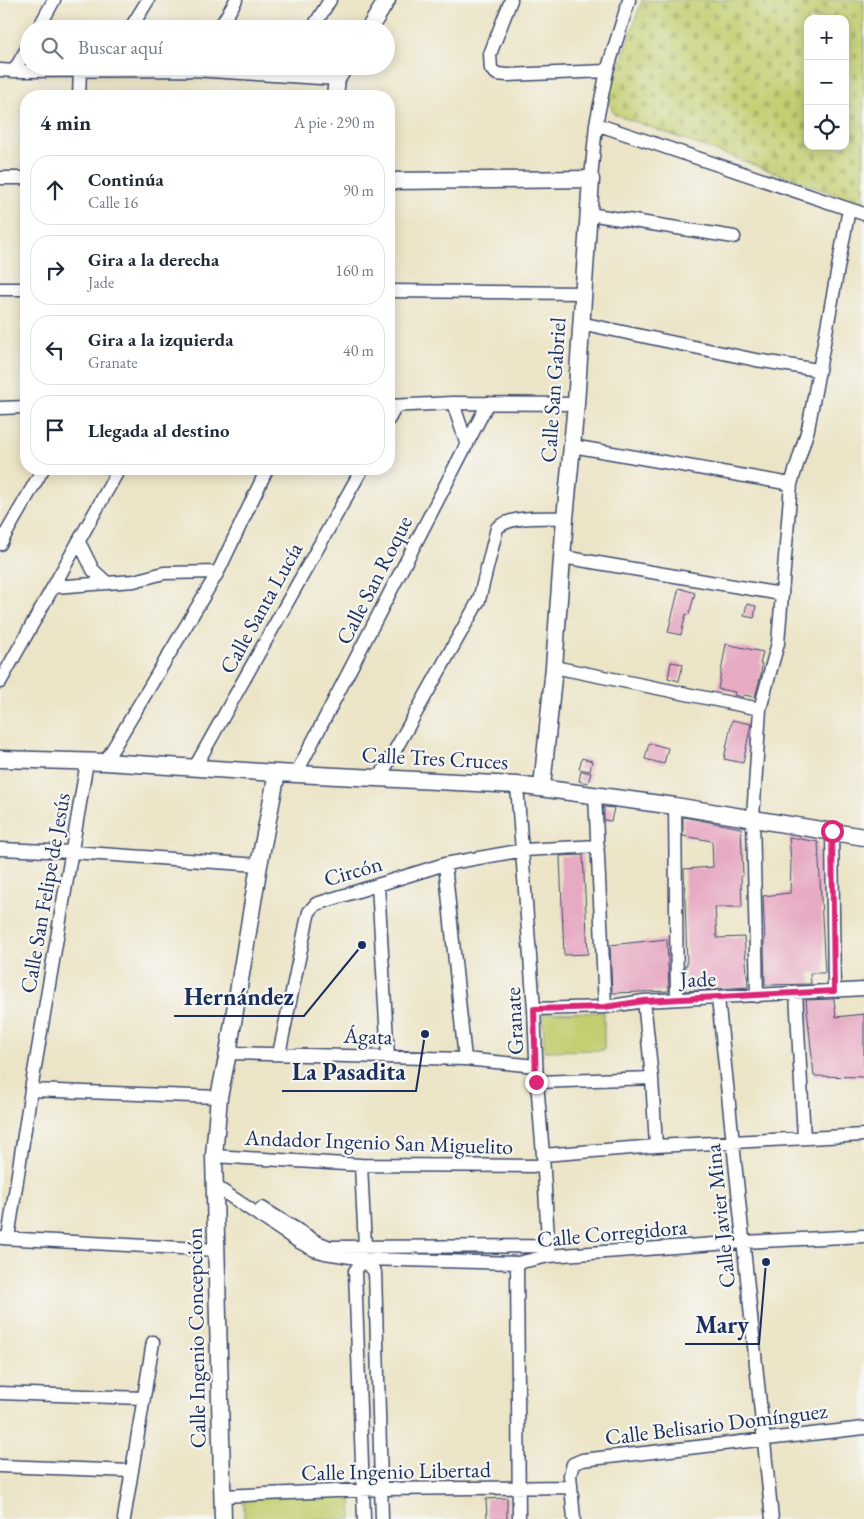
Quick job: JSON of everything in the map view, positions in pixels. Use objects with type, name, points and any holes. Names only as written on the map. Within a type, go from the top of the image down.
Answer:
[{"type":"street","points":[[43,20],[54,0]]},
{"type":"street","points":[[136,20],[148,0]]},
{"type":"street","points":[[224,20],[236,0]]},
{"type":"street","points":[[318,20],[330,0]]},
{"type":"street","points":[[375,20],[387,0]]},
{"type":"street","points":[[511,0],[490,54],[491,69],[497,74],[607,71]]},
{"type":"street","name":"Calle San Gabriel","points":[[542,788],[576,404],[580,323],[596,124],[607,71],[628,0]]},
{"type":"street","points":[[14,71],[20,61]]},
{"type":"street","points":[[0,70],[20,71]]},
{"type":"street","points":[[79,90],[80,75]]},
{"type":"street","points":[[336,90],[340,75]]},
{"type":"street","points":[[596,124],[864,214]]},
{"type":"street","points":[[0,178],[20,178]]},
{"type":"street","points":[[395,181],[591,179]]},
{"type":"street","points":[[756,996],[753,818],[760,709],[778,643],[791,484],[808,429],[849,209]]},
{"type":"street","points":[[589,214],[734,236]]},
{"type":"street","points":[[0,290],[20,289]]},
{"type":"street","points":[[395,291],[583,293]]},
{"type":"street","points":[[580,323],[756,360],[818,370]]},
{"type":"street","points":[[395,406],[453,403],[576,404]]},
{"type":"street","points":[[453,403],[467,445]]},
{"type":"street","name":"Calle San Roque","points":[[296,774],[488,403]]},
{"type":"street","points":[[1,409],[20,407]]},
{"type":"street","points":[[572,446],[791,484]]},
{"type":"street","points":[[0,544],[40,475]]},
{"type":"street","points":[[0,682],[117,475]]},
{"type":"street","points":[[105,762],[218,572],[264,475]]},
{"type":"street","name":"Calle Santa Lucía","points":[[195,767],[359,475]]},
{"type":"street","points":[[380,777],[479,600],[497,528],[506,522],[520,519],[565,518]]},
{"type":"street","points":[[79,542],[93,570],[107,583]]},
{"type":"street","points":[[562,557],[781,594]]},
{"type":"street","points":[[54,587],[134,581],[164,573],[218,572]]},
{"type":"street","points":[[554,667],[760,709]]},
{"type":"street","name":"Calle Tres Cruces","points":[[0,759],[105,762],[277,773],[518,784],[676,806],[864,837]]},
{"type":"street","name":"Calle San Felipe de Jesús","points":[[4,1238],[87,762]]},
{"type":"street","name":"Calle Ingenio Concepción","points":[[223,1519],[214,1156],[219,1097],[228,1053],[258,865],[277,773]]},
{"type":"street","name":"Granate","points":[[518,784],[524,850],[534,1009],[536,1082],[548,1251]]},
{"type":"street","points":[[595,794],[605,1007]]},
{"type":"street","points":[[676,806],[677,1000]]},
{"type":"street","points":[[832,831],[834,991]]},
{"type":"street","name":"Circón","points":[[279,1054],[310,912],[313,906],[320,902],[445,864],[524,850],[598,846]]},
{"type":"street","points":[[0,849],[258,865]]},
{"type":"street","points":[[445,864],[465,1058]]},
{"type":"street","points":[[378,885],[388,1057]]},
{"type":"street","name":"Jade","points":[[534,1009],[605,1007],[644,1001],[864,989]]},
{"type":"street","points":[[796,994],[804,1138]]},
{"type":"street","name":"Calle Javier Mina","points":[[718,998],[762,1439],[772,1519]]},
{"type":"street","points":[[644,1001],[652,1078],[656,1146]]},
{"type":"street","name":"Ágata","points":[[228,1053],[465,1058],[536,1066]]},
{"type":"street","points":[[536,1082],[652,1078]]},
{"type":"street","points":[[31,1090],[219,1097]]},
{"type":"street","name":"Andador Ingenio San Miguelito","points":[[214,1156],[361,1165],[543,1161],[656,1146],[864,1135]]},
{"type":"street","points":[[361,1165],[364,1253],[375,1272],[382,1519]]},
{"type":"street","points":[[215,1186],[307,1246],[325,1253],[548,1251]]},
{"type":"street","points":[[262,1208],[326,1246],[364,1253]]},
{"type":"street","name":"Calle Corregidora","points":[[364,1253],[517,1263],[548,1251],[864,1236]]},
{"type":"street","points":[[4,1238],[217,1250]]},
{"type":"street","points":[[364,1253],[355,1271],[364,1519]]},
{"type":"street","points":[[517,1263],[519,1519]]},
{"type":"street","points":[[124,1519],[153,1342]]},
{"type":"street","points":[[0,1393],[143,1398]]},
{"type":"street","name":"Calle Belisario Domínguez","points":[[570,1487],[570,1475],[574,1464],[582,1460],[864,1428]]},
{"type":"street","points":[[0,1466],[132,1471]]},
{"type":"street","points":[[570,1487],[574,1519]]},
{"type":"street","name":"Calle Ingenio Libertad","points":[[222,1496],[382,1489],[570,1487]]},
{"type":"green space","points":[[642,0],[864,0],[864,205],[614,114],[608,99]]},
{"type":"green space","points":[[604,1012],[604,1050],[544,1051],[543,1013]]},
{"type":"green space","points":[[351,1491],[352,1519],[244,1519],[244,1495]]},
{"type":"building","points":[[679,588],[695,593],[689,615],[686,614],[681,635],[668,632]]},
{"type":"building","points":[[747,604],[756,606],[754,618],[744,616]]},
{"type":"building","points":[[726,644],[763,652],[760,664],[762,664],[761,674],[755,697],[744,695],[743,697],[734,695],[735,692],[718,689]]},
{"type":"building","points":[[671,662],[683,664],[679,681],[668,678]]},
{"type":"building","points":[[732,720],[751,724],[743,763],[724,759]]},
{"type":"building","points":[[649,743],[668,748],[664,764],[645,759]]},
{"type":"building","points":[[582,758],[592,761],[590,771],[579,769]]},
{"type":"building","points":[[581,771],[591,773],[588,783],[579,781]]},
{"type":"building","points":[[604,807],[614,808],[611,821],[604,820]]},
{"type":"building","points":[[683,817],[741,828],[742,907],[715,907],[717,938],[744,937],[748,987],[685,991],[685,965],[687,965],[684,869],[713,867],[712,841],[683,836]]},
{"type":"building","points":[[789,837],[818,842],[825,973],[810,973],[811,984],[765,985],[763,896],[790,893],[791,862]]},
{"type":"building","points":[[583,855],[588,954],[564,955],[560,856]]},
{"type":"building","points":[[667,939],[669,991],[612,993],[610,945]]},
{"type":"building","points":[[834,999],[836,1017],[864,1014],[864,1077],[814,1076],[806,1000]]},
{"type":"building","points":[[507,1498],[507,1519],[487,1519],[486,1499]]},
{"type":"place","name":"Hernández","points":[[362,945]]},
{"type":"place","name":"La Pasadita","points":[[425,1034]]},
{"type":"place","name":"Mary","points":[[766,1262]]},
{"type":"route","points":[[536,1082],[534,1009],[605,1007],[644,1001],[834,991],[832,831]]}]
